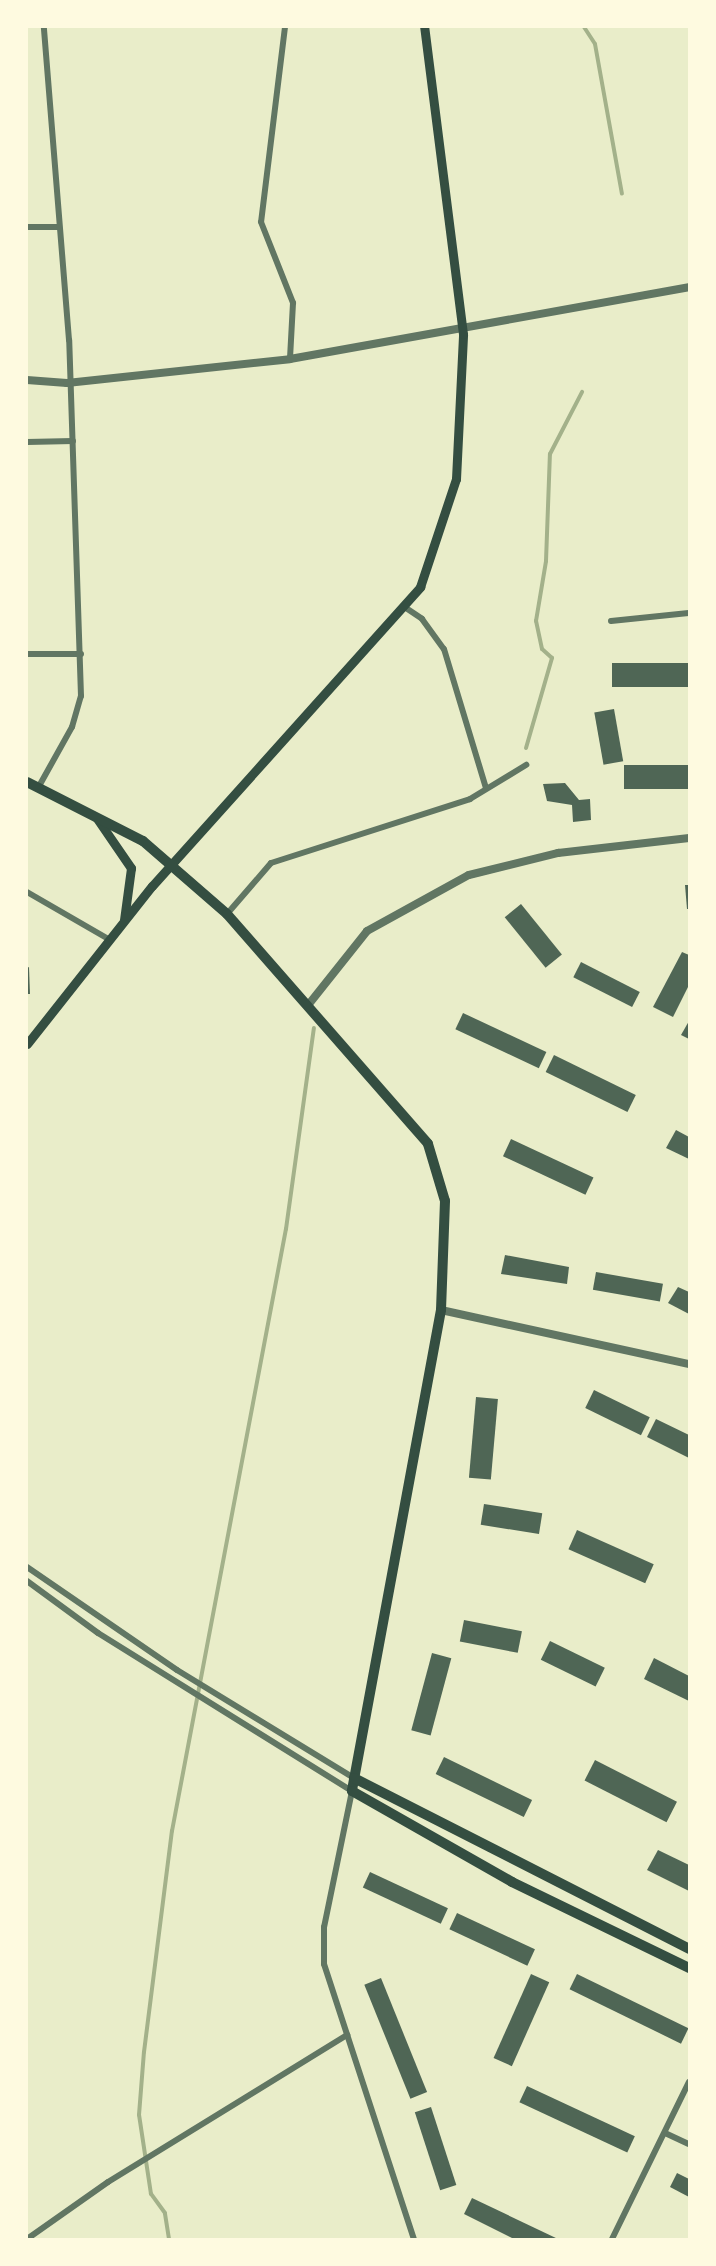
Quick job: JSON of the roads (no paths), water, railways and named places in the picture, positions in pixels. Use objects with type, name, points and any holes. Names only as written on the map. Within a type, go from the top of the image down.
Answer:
[{"type":"main road","points":[[27,1044],[171,866],[420,587],[456,479],[462,325],[424,27]]},
{"type":"main road","points":[[27,782],[143,841],[227,914],[349,1049],[428,1144],[446,1201],[441,1310],[352,1791],[512,1882],[689,1968]]},
{"type":"main road","points":[[94,815],[131,868],[124,923]]},
{"type":"main road","points":[[354,1778],[689,1949]]},
{"type":"street","points":[[38,788],[72,727],[81,696],[73,441],[67,383],[69,339],[44,27]]},
{"type":"street","points":[[285,27],[261,222],[266,245],[293,303],[290,359]]},
{"type":"street","points":[[27,228],[59,227]]},
{"type":"street","points":[[27,380],[67,383],[290,359],[462,325],[689,287]]},
{"type":"street","points":[[27,442],[73,441]]},
{"type":"street","points":[[403,606],[422,619],[444,649],[486,788]]},
{"type":"street","points":[[611,621],[689,613]]},
{"type":"street","points":[[27,654],[81,654]]},
{"type":"street","points":[[227,914],[272,863],[470,799],[526,765]]},
{"type":"street","points":[[309,1004],[367,931],[470,875],[558,853],[689,838]]},
{"type":"street","points":[[27,892],[110,940]]},
{"type":"street","points":[[441,1310],[689,1364]]},
{"type":"street","points":[[27,1567],[177,1670],[354,1778]]},
{"type":"street","points":[[27,1581],[171,1680],[352,1791],[324,1927],[324,1964],[346,2034],[404,2195],[414,2239]]},
{"type":"street","points":[[27,2239],[129,2168],[346,2034]]},
{"type":"street","points":[[612,2239],[689,2082]]},
{"type":"street","points":[[664,2133],[689,2144]]},
{"type":"waterway","points":[[584,27],[595,44],[622,194]]},
{"type":"waterway","points":[[526,748],[552,658],[542,649],[536,621],[546,561],[550,454],[582,392]]},
{"type":"waterway","points":[[169,2239],[165,2213],[151,2194],[139,2115],[144,2052],[172,1831],[286,1229],[314,1028]]}]
